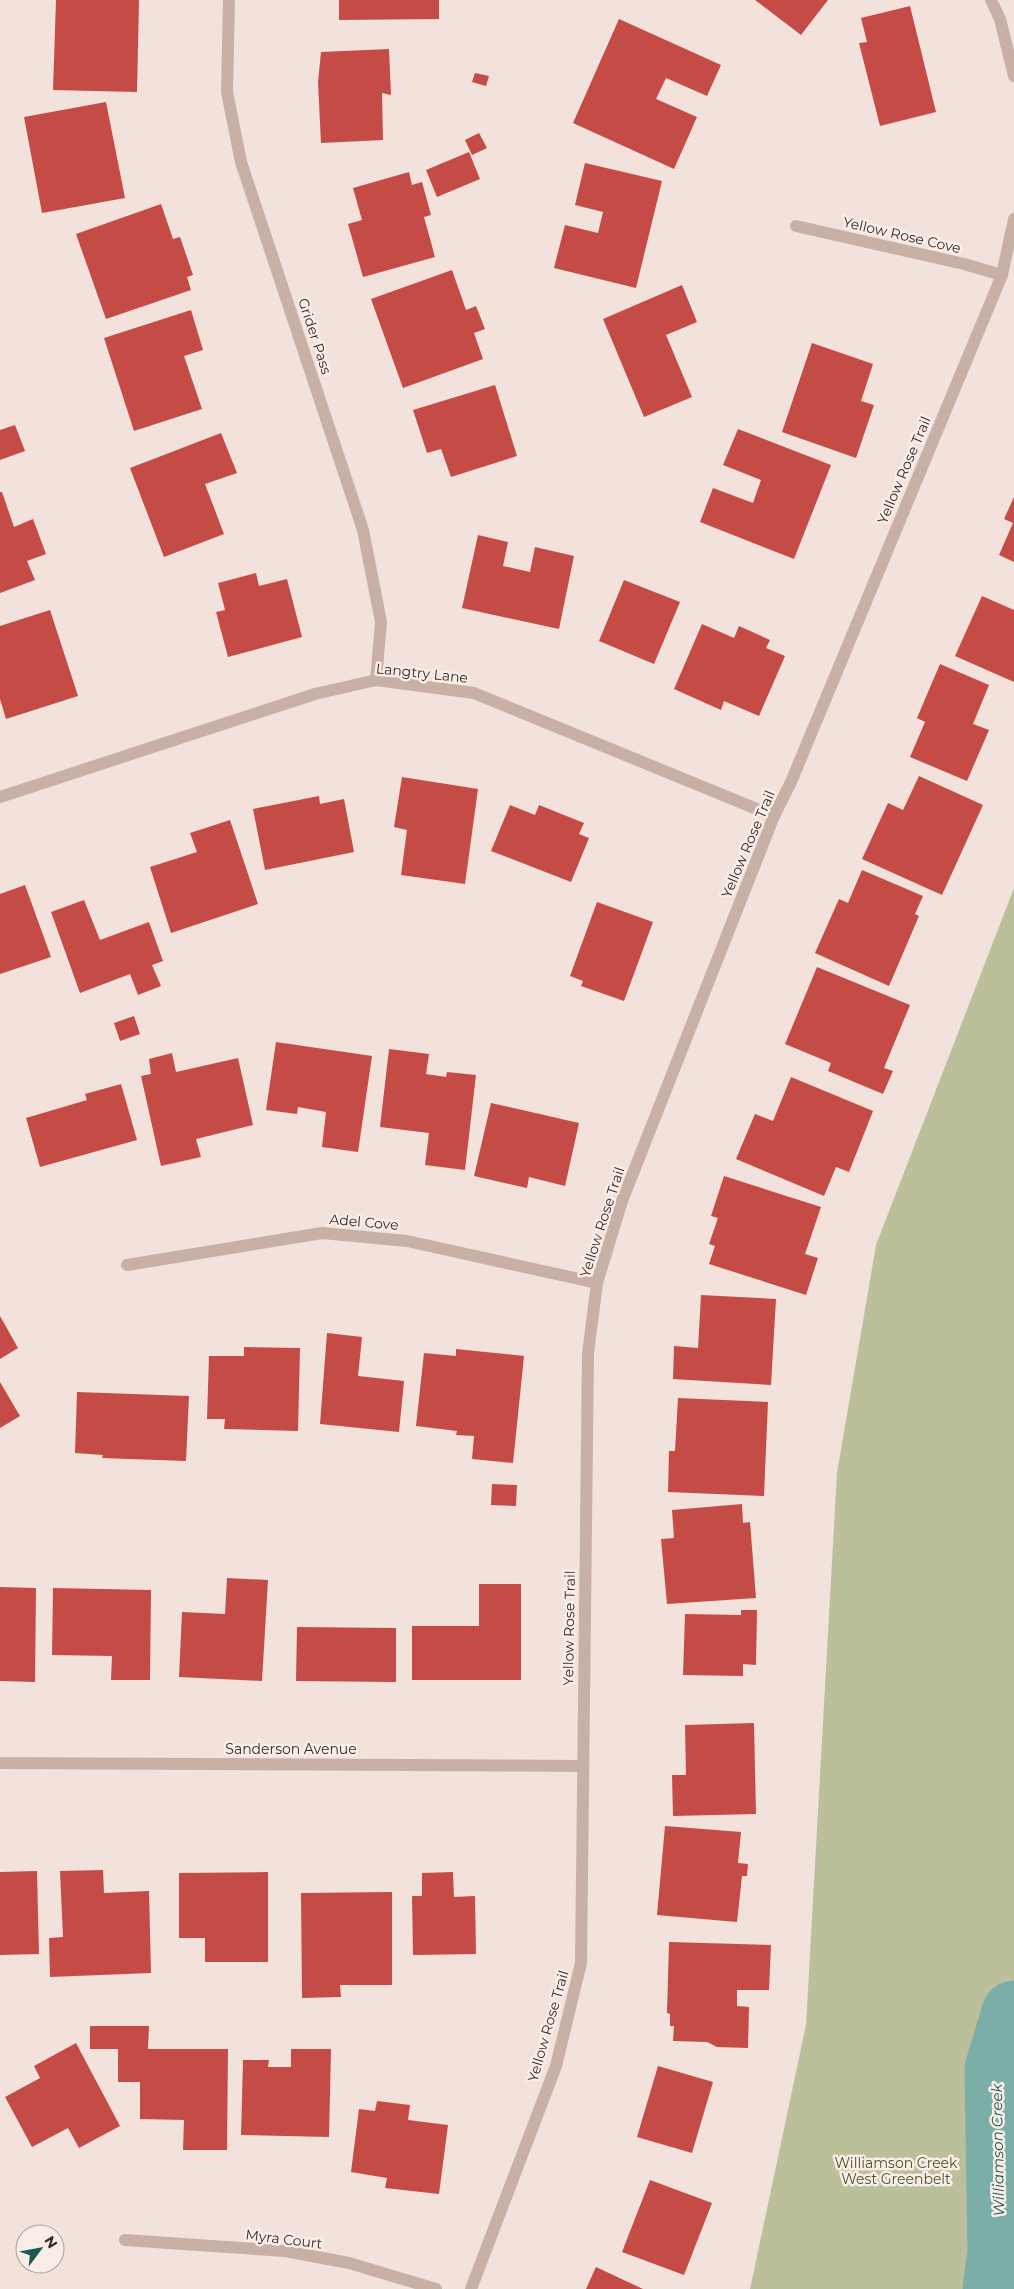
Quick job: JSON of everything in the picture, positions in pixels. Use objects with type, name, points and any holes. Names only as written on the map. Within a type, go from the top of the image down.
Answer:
[{"type":"street","name":"Grider Pass","points":[[229,0],[227,92],[241,162],[363,530],[381,622],[376,680]]},
{"type":"street","points":[[991,0],[1000,19],[1014,76]]},
{"type":"street","name":"Yellow Rose Trail","points":[[470,2289],[556,2066],[582,1963],[582,1766],[588,1353],[597,1283],[626,1192],[774,816],[791,782],[1002,275],[1014,219]]},
{"type":"street","name":"Yellow Rose Cove","points":[[796,226],[964,264],[1002,275]]},
{"type":"street","name":"Langtry Lane","points":[[0,797],[307,696],[376,680],[474,693],[774,816]]},
{"type":"street","name":"Adel Cove","points":[[127,1265],[322,1233],[407,1241],[597,1283]]},
{"type":"street","name":"Sanderson Avenue","points":[[0,1763],[582,1766]]},
{"type":"street","name":"Myra Court","points":[[125,2240],[285,2251],[349,2264],[436,2289]]},
{"type":"green space","name":"Williamson Creek West Greenbelt","points":[[1014,888],[1014,2289],[750,2289],[806,2025],[837,1473],[876,1245]]},
{"type":"building","points":[[56,0],[139,0],[137,92],[53,90]]},
{"type":"building","points":[[339,0],[439,0],[439,19],[339,20]]},
{"type":"building","points":[[755,0],[828,0],[801,35]]},
{"type":"building","points":[[910,6],[936,112],[880,126],[859,43],[867,42],[861,18]]},
{"type":"building","points":[[619,19],[721,65],[707,96],[666,78],[656,99],[697,117],[674,169],[573,123]]},
{"type":"building","points":[[389,49],[391,95],[382,93],[383,140],[321,143],[318,82],[321,52]]},
{"type":"building","points":[[475,73],[489,76],[486,86],[472,82]]},
{"type":"building","points":[[106,102],[125,198],[42,213],[24,117]]},
{"type":"building","points":[[479,133],[487,148],[472,155],[465,140]]},
{"type":"building","points":[[469,152],[480,179],[437,197],[426,170]]},
{"type":"building","points":[[585,163],[662,181],[636,288],[554,268],[565,225],[598,233],[603,212],[575,205]]},
{"type":"building","points":[[409,172],[412,185],[422,182],[431,215],[424,217],[435,257],[363,277],[348,224],[362,220],[353,188]]},
{"type":"building","points":[[161,204],[173,239],[180,237],[193,275],[187,277],[191,290],[106,319],[76,234]]},
{"type":"building","points":[[452,270],[466,310],[476,306],[485,329],[474,333],[483,359],[403,388],[371,299]]},
{"type":"building","points":[[682,285],[697,322],[666,335],[692,397],[644,417],[603,319]]},
{"type":"building","points":[[191,310],[203,350],[184,356],[202,409],[134,431],[104,338]]},
{"type":"building","points":[[812,343],[873,364],[861,401],[874,405],[856,458],[782,432]]},
{"type":"building","points":[[495,385],[517,456],[451,477],[441,449],[427,453],[413,410]]},
{"type":"building","points":[[15,425],[25,451],[0,460],[0,430]]},
{"type":"building","points":[[738,429],[831,465],[794,559],[700,522],[713,488],[753,503],[761,480],[723,465]]},
{"type":"building","points":[[221,433],[237,473],[205,484],[224,534],[164,557],[130,468]]},
{"type":"building","points":[[0,492],[2,492],[14,527],[33,519],[46,554],[27,561],[35,580],[0,593]]},
{"type":"building","points":[[1014,497],[1014,562],[999,555],[1013,523],[1004,519]]},
{"type":"building","points":[[478,535],[508,542],[503,566],[530,572],[535,547],[574,556],[559,629],[462,608]]},
{"type":"building","points":[[256,573],[259,586],[287,579],[302,637],[228,657],[216,612],[225,610],[218,583]]},
{"type":"building","points":[[624,580],[680,602],[654,664],[599,641]]},
{"type":"building","points":[[982,596],[1014,610],[1014,682],[955,656]]},
{"type":"building","points":[[50,610],[78,696],[6,719],[0,699],[0,626]]},
{"type":"building","points":[[702,624],[734,638],[739,626],[770,640],[766,648],[785,656],[759,716],[724,701],[721,710],[674,689]]},
{"type":"building","points":[[940,664],[989,685],[973,724],[989,730],[967,781],[910,757],[925,722],[917,718]]},
{"type":"building","points":[[919,776],[983,805],[942,895],[862,859],[888,803],[903,810]]},
{"type":"building","points":[[402,777],[478,789],[465,884],[401,875],[407,830],[394,827]]},
{"type":"building","points":[[319,796],[320,804],[344,799],[354,852],[265,870],[253,809]]},
{"type":"building","points":[[510,805],[535,815],[539,805],[584,823],[579,834],[589,838],[571,882],[491,851]]},
{"type":"building","points":[[230,820],[258,904],[171,933],[150,867],[197,852],[190,833]]},
{"type":"building","points":[[862,870],[923,896],[915,914],[919,916],[889,986],[815,953],[839,899],[848,903]]},
{"type":"building","points":[[25,885],[51,957],[0,974],[0,894]]},
{"type":"building","points":[[84,900],[100,940],[149,922],[163,961],[152,965],[161,986],[138,995],[130,974],[80,993],[51,912]]},
{"type":"building","points":[[597,902],[653,922],[624,1001],[581,986],[583,981],[570,976]]},
{"type":"building","points":[[817,967],[910,1005],[884,1068],[893,1071],[883,1094],[828,1071],[831,1063],[785,1044]]},
{"type":"building","points":[[134,1016],[140,1034],[120,1041],[114,1023]]},
{"type":"building","points":[[276,1042],[372,1056],[358,1152],[322,1147],[326,1112],[298,1107],[297,1114],[266,1110]]},
{"type":"building","points":[[389,1049],[429,1054],[426,1074],[446,1077],[447,1072],[476,1075],[465,1170],[425,1165],[429,1133],[380,1127]]},
{"type":"building","points":[[172,1053],[176,1072],[238,1058],[253,1125],[196,1139],[201,1157],[161,1166],[141,1076],[151,1074],[149,1059]]},
{"type":"building","points":[[791,1077],[873,1111],[849,1172],[836,1167],[824,1196],[736,1159],[755,1114],[773,1121]]},
{"type":"building","points":[[121,1084],[137,1140],[40,1167],[26,1118],[87,1100],[85,1094]]},
{"type":"building","points":[[491,1103],[579,1123],[565,1186],[529,1177],[527,1188],[474,1176]]},
{"type":"building","points":[[724,1176],[821,1207],[805,1254],[818,1258],[806,1295],[709,1264],[715,1246],[709,1244],[718,1218],[711,1216]]},
{"type":"building","points":[[701,1295],[776,1299],[771,1385],[673,1379],[674,1346],[698,1348]]},
{"type":"building","points":[[0,1316],[18,1348],[0,1359]]},
{"type":"building","points":[[327,1333],[362,1337],[358,1376],[404,1381],[399,1432],[320,1424]]},
{"type":"building","points":[[244,1347],[300,1348],[298,1431],[224,1429],[225,1419],[207,1419],[209,1356],[244,1356]]},
{"type":"building","points":[[456,1349],[524,1356],[513,1463],[472,1459],[474,1436],[456,1435],[457,1431],[416,1426],[424,1353],[456,1356]]},
{"type":"building","points":[[0,1382],[20,1416],[0,1428]]},
{"type":"building","points":[[77,1392],[189,1396],[186,1461],[102,1458],[103,1455],[75,1453]]},
{"type":"building","points":[[678,1398],[768,1402],[764,1496],[668,1492],[669,1451],[675,1451]]},
{"type":"building","points":[[492,1484],[517,1485],[516,1506],[491,1505]]},
{"type":"building","points":[[742,1504],[743,1523],[750,1522],[756,1598],[667,1604],[661,1539],[674,1538],[672,1510]]},
{"type":"building","points":[[227,1578],[268,1580],[262,1681],[179,1677],[182,1612],[225,1614]]},
{"type":"building","points":[[479,1584],[521,1584],[521,1680],[412,1680],[412,1626],[479,1626]]},
{"type":"building","points":[[0,1587],[36,1588],[35,1682],[0,1681]]},
{"type":"building","points":[[53,1588],[151,1590],[150,1680],[111,1680],[112,1656],[52,1655]]},
{"type":"building","points":[[741,1610],[757,1610],[756,1665],[743,1664],[743,1676],[683,1675],[685,1614],[741,1615]]},
{"type":"building","points":[[297,1627],[396,1628],[396,1682],[296,1681]]},
{"type":"building","points":[[754,1723],[756,1814],[673,1816],[672,1775],[686,1775],[685,1725]]},
{"type":"building","points":[[665,1826],[741,1832],[738,1863],[748,1864],[747,1876],[742,1876],[737,1922],[657,1915]]},
{"type":"building","points":[[103,1870],[104,1893],[149,1891],[151,1973],[50,1977],[49,1938],[63,1937],[60,1871]]},
{"type":"building","points":[[37,1871],[39,1954],[0,1955],[0,1872]]},
{"type":"building","points":[[268,1872],[268,1962],[205,1962],[205,1938],[179,1938],[179,1873]]},
{"type":"building","points":[[453,1872],[454,1897],[475,1896],[476,1954],[413,1955],[412,1896],[422,1896],[422,1873]]},
{"type":"building","points":[[392,1892],[392,1985],[340,1985],[341,1997],[302,1998],[301,1893]]},
{"type":"building","points":[[669,1942],[771,1945],[769,1990],[737,1990],[737,2006],[749,2007],[748,2048],[717,2047],[707,2042],[673,2041],[674,2026],[670,2026],[670,2014],[667,2013]]},
{"type":"building","points":[[90,2026],[149,2026],[148,2049],[228,2049],[227,2150],[183,2150],[184,2120],[140,2119],[140,2082],[118,2082],[118,2049],[90,2049]]},
{"type":"building","points":[[76,2043],[120,2126],[79,2148],[68,2128],[32,2147],[5,2097],[40,2078],[34,2066]]},
{"type":"building","points":[[291,2049],[331,2049],[329,2137],[241,2135],[243,2060],[269,2060],[268,2067],[291,2067]]},
{"type":"building","points":[[658,2066],[713,2082],[692,2153],[637,2137]]},
{"type":"building","points":[[377,2101],[410,2105],[408,2120],[448,2125],[439,2194],[385,2188],[387,2178],[351,2172],[359,2109],[375,2111]]},
{"type":"building","points":[[650,2180],[712,2203],[684,2275],[622,2252]]},
{"type":"building","points":[[596,2267],[643,2289],[586,2289]]},
{"type":"waterway","name":"Williamson Creek","points":[[995,2289],[1000,2253],[997,2069],[1014,2013]]}]
